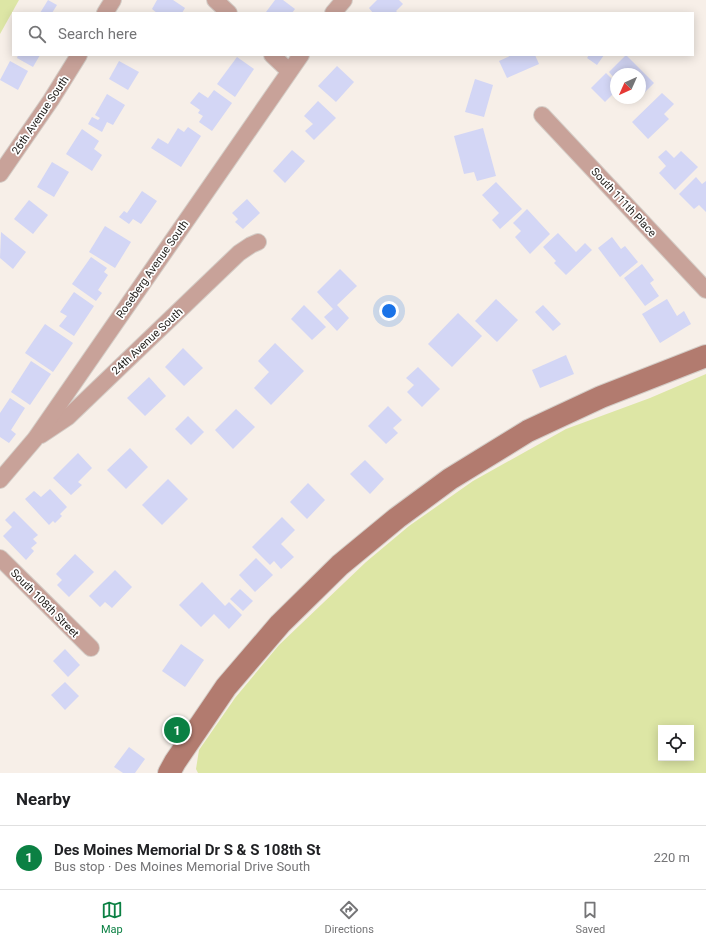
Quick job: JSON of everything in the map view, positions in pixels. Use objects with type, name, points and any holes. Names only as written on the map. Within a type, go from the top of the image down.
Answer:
[{"type":"main road","points":[[177,769],[226,687],[280,624],[340,565],[397,518],[450,479],[528,432],[601,397],[706,356]]},
{"type":"street","points":[[106,12],[113,0]]},
{"type":"street","points":[[215,0],[228,12]]},
{"type":"street","points":[[334,12],[344,0]]},
{"type":"street","name":"26th Avenue South","points":[[0,174],[51,100],[78,56]]},
{"type":"street","points":[[273,56],[289,71]]},
{"type":"street","name":"Roseberg Avenue South","points":[[0,480],[35,439],[300,56]]},
{"type":"street","name":"South 111th Place","points":[[542,115],[706,290]]},
{"type":"street","name":"24th Avenue South","points":[[35,439],[68,417],[239,253],[251,244],[258,242]]},
{"type":"street","name":"South 108th Street","points":[[0,558],[90,648]]},
{"type":"green space","points":[[0,0],[19,0],[12,12],[0,34]]},
{"type":"green space","points":[[706,374],[706,773],[198,773],[196,769],[199,750],[235,698],[279,645],[366,562],[409,526],[473,481],[566,429],[650,398]]},
{"type":"building","points":[[48,0],[57,5],[53,12],[41,12]]},
{"type":"building","points":[[157,0],[173,0],[185,8],[183,12],[156,12],[152,9]]},
{"type":"building","points":[[275,0],[283,0],[295,9],[293,12],[266,12]]},
{"type":"building","points":[[377,0],[399,0],[403,4],[396,11],[397,12],[372,12],[369,8]]},
{"type":"building","points":[[18,56],[39,56],[33,67],[17,58]]},
{"type":"building","points":[[510,56],[535,56],[539,64],[507,78],[499,61]]},
{"type":"building","points":[[588,56],[603,56],[597,65],[587,58]]},
{"type":"building","points":[[625,56],[627,56],[639,68],[613,68]]},
{"type":"building","points":[[237,57],[254,69],[235,97],[217,84]]},
{"type":"building","points":[[10,61],[28,71],[18,90],[0,80]]},
{"type":"building","points":[[119,61],[139,72],[128,90],[109,79]]},
{"type":"building","points":[[337,66],[354,82],[336,102],[318,86]]},
{"type":"building","points":[[606,73],[610,77],[610,97],[605,102],[591,88]]},
{"type":"building","points":[[646,75],[654,83],[646,91]]},
{"type":"building","points":[[475,79],[493,85],[484,117],[465,112]]},
{"type":"building","points":[[214,90],[232,103],[212,131],[199,122],[203,116],[198,113],[200,110],[190,103],[199,92],[208,98]]},
{"type":"building","points":[[662,93],[674,104],[664,114],[669,119],[648,139],[632,122]]},
{"type":"building","points":[[107,94],[125,105],[113,125],[107,122],[102,132],[88,124],[92,117],[98,120],[100,118],[95,115]]},
{"type":"building","points":[[318,101],[336,118],[314,140],[305,131],[313,124],[304,116]]},
{"type":"building","points":[[188,127],[201,136],[181,167],[151,148],[158,138],[168,144],[178,128],[184,132]]},
{"type":"building","points":[[483,128],[496,176],[477,181],[474,172],[464,174],[454,136]]},
{"type":"building","points":[[82,129],[99,141],[94,149],[102,155],[92,171],[66,154]]},
{"type":"building","points":[[292,150],[305,161],[285,183],[273,171]]},
{"type":"building","points":[[666,150],[674,158],[681,151],[698,167],[675,190],[659,173],[666,166],[658,157]]},
{"type":"building","points":[[52,162],[69,172],[54,197],[37,187]]},
{"type":"building","points":[[696,177],[702,184],[706,181],[706,212],[699,205],[694,209],[679,194]]},
{"type":"building","points":[[496,182],[522,209],[500,229],[492,220],[499,213],[482,195]]},
{"type":"building","points":[[142,191],[157,201],[141,224],[133,219],[129,224],[119,217],[124,211],[127,213]]},
{"type":"building","points":[[247,199],[260,213],[243,229],[235,222],[238,219],[232,213]]},
{"type":"building","points":[[29,200],[48,215],[33,234],[14,219]]},
{"type":"building","points":[[527,209],[550,234],[530,254],[515,237],[521,231],[513,223]]},
{"type":"building","points":[[105,226],[131,242],[115,268],[89,252]]},
{"type":"building","points":[[1,232],[26,252],[13,269],[0,258]]},
{"type":"building","points":[[558,233],[576,252],[585,243],[592,250],[566,275],[554,263],[556,261],[543,247]]},
{"type":"building","points":[[612,237],[621,249],[625,246],[638,262],[620,277],[598,248]]},
{"type":"building","points":[[91,257],[107,268],[104,272],[108,275],[98,290],[102,293],[96,301],[72,284]]},
{"type":"building","points":[[642,264],[654,280],[650,283],[659,296],[645,306],[624,278]]},
{"type":"building","points":[[340,269],[357,286],[337,305],[349,318],[337,331],[324,317],[333,309],[317,292]]},
{"type":"building","points":[[74,292],[94,306],[74,336],[59,326],[67,316],[60,312]]},
{"type":"building","points":[[496,299],[518,320],[497,342],[475,321]]},
{"type":"building","points":[[667,299],[677,316],[684,311],[691,324],[660,343],[642,314]]},
{"type":"building","points":[[304,305],[326,327],[312,340],[291,319]]},
{"type":"building","points":[[543,305],[561,324],[553,331],[535,312]]},
{"type":"building","points":[[458,313],[482,336],[452,367],[428,344]]},
{"type":"building","points":[[45,324],[73,343],[53,372],[25,353]]},
{"type":"building","points":[[275,343],[304,371],[271,405],[254,388],[269,372],[258,361]]},
{"type":"building","points":[[183,348],[203,368],[184,386],[165,367]]},
{"type":"building","points":[[566,355],[574,374],[540,388],[532,370]]},
{"type":"building","points":[[31,361],[51,374],[30,405],[11,392]]},
{"type":"building","points":[[418,367],[440,389],[422,407],[407,392],[414,385],[406,378]]},
{"type":"building","points":[[149,377],[166,396],[145,416],[127,398]]},
{"type":"building","points":[[10,398],[25,408],[11,430],[16,434],[9,443],[0,437],[0,413]]},
{"type":"building","points":[[388,406],[402,420],[393,428],[398,433],[386,444],[368,426]]},
{"type":"building","points":[[236,409],[255,427],[233,449],[215,430]]},
{"type":"building","points":[[188,416],[204,432],[191,445],[175,429]]},
{"type":"building","points":[[130,448],[148,467],[126,489],[107,470]]},
{"type":"building","points":[[78,453],[92,468],[78,482],[82,485],[71,495],[53,478]]},
{"type":"building","points":[[365,460],[384,479],[370,494],[350,474]]},
{"type":"building","points":[[168,479],[188,499],[162,525],[142,505]]},
{"type":"building","points":[[308,483],[325,500],[307,519],[290,502]]},
{"type":"building","points":[[50,489],[67,507],[60,514],[62,516],[55,523],[53,521],[49,525],[25,499],[34,491],[41,497]]},
{"type":"building","points":[[14,511],[38,535],[33,539],[37,543],[31,548],[34,551],[26,560],[3,536],[12,527],[5,520]]},
{"type":"building","points":[[282,517],[295,530],[281,544],[294,557],[281,569],[274,561],[270,565],[252,547]]},
{"type":"building","points":[[75,554],[94,572],[69,597],[57,585],[62,580],[56,574]]},
{"type":"building","points":[[256,558],[273,575],[255,592],[239,575]]},
{"type":"building","points":[[115,570],[132,587],[112,608],[105,602],[100,607],[89,596]]},
{"type":"building","points":[[202,582],[225,606],[229,602],[242,615],[229,629],[214,614],[201,627],[179,605]]},
{"type":"building","points":[[240,589],[253,601],[243,611],[230,599]]},
{"type":"building","points":[[181,644],[204,660],[185,687],[162,671]]},
{"type":"building","points":[[65,649],[80,665],[68,677],[53,661]]},
{"type":"building","points":[[65,682],[79,696],[65,710],[51,695]]},
{"type":"building","points":[[129,747],[145,759],[135,773],[123,773],[114,767]]},
{"type":"place","name":"Des Moines Memorial Dr S & S 108th St","points":[[177,730]]}]
